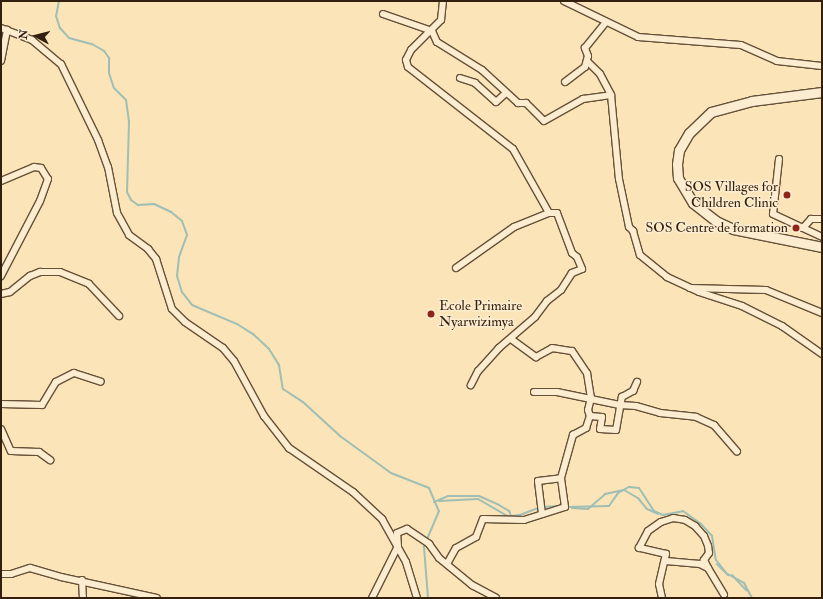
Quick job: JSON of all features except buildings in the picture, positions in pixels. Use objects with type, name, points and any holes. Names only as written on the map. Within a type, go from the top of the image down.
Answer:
[{"type":"street","points":[[443,1],[441,20],[432,31],[411,50],[406,60],[408,67],[512,149],[548,213]]},
{"type":"street","points":[[564,1],[638,37],[741,45],[777,61],[822,66]]},
{"type":"street","points":[[383,14],[432,31],[437,42],[482,70],[506,94],[518,103],[526,103],[544,121],[583,99],[611,95]]},
{"type":"street","points":[[565,82],[577,75],[585,67],[585,48],[606,22]]},
{"type":"street","points":[[1,61],[4,29],[32,40],[61,64],[98,140],[108,167],[117,213],[129,235],[148,249],[156,259],[172,309],[185,322],[222,348],[234,361],[264,416],[288,448],[363,500],[382,519],[398,546],[413,578],[417,598]]},
{"type":"street","points":[[586,61],[600,74],[611,95],[619,179],[636,248],[640,255],[661,273],[690,288],[742,306],[782,326],[822,354]]},
{"type":"street","points":[[460,78],[475,83],[496,102],[506,94]]},
{"type":"street","points":[[822,92],[745,102],[711,112],[689,133],[679,150],[677,164],[678,178],[693,202],[716,221],[733,229],[822,247]]},
{"type":"street","points":[[779,159],[773,214],[822,237]]},
{"type":"street","points":[[1,181],[34,167],[41,168],[48,179],[44,194],[1,276]]},
{"type":"street","points":[[456,268],[514,227],[548,213],[557,213],[572,253],[577,257],[582,269],[572,273],[561,290],[546,301],[535,317],[478,371],[471,385]]},
{"type":"street","points":[[803,228],[811,220],[822,219]]},
{"type":"street","points":[[1,294],[10,292],[30,276],[40,272],[60,272],[89,284],[119,316]]},
{"type":"street","points":[[690,288],[702,287],[766,290],[822,313]]},
{"type":"street","points":[[447,564],[456,548],[476,537],[483,519],[524,520],[565,507],[561,478],[573,435],[586,428],[590,416],[588,410],[591,398],[587,373],[572,351],[552,348],[536,357],[511,339]]},
{"type":"street","points":[[1,404],[42,405],[56,382],[74,373],[101,382]]},
{"type":"street","points":[[590,416],[602,417],[600,429],[616,430],[622,397],[633,391],[638,382]]},
{"type":"street","points":[[534,392],[557,392],[591,398],[620,406],[636,406],[660,413],[696,417],[714,424],[737,451]]},
{"type":"street","points":[[1,429],[11,451],[40,452],[50,460]]},
{"type":"street","points":[[542,514],[538,481],[561,478]]},
{"type":"street","points":[[662,598],[659,584],[666,561],[666,554],[639,548],[645,535],[661,522],[673,518],[686,520],[704,536],[709,553],[704,560],[724,595]]},
{"type":"street","points":[[372,598],[398,546],[397,533],[407,529],[429,544],[439,558],[472,585],[496,598]]},
{"type":"street","points":[[666,561],[700,564],[708,568]]},
{"type":"street","points":[[1,574],[11,574],[30,568],[61,577],[82,580],[157,598]]},
{"type":"street","points":[[82,580],[83,598]]},
{"type":"waterway","points":[[59,1],[56,16],[60,28],[69,38],[92,44],[104,51],[109,58],[109,73],[114,88],[126,100],[129,121],[127,192],[131,200],[138,205],[154,204],[171,212],[182,221],[187,235],[179,257],[177,276],[182,292],[192,305],[237,324],[253,334],[269,349],[279,365],[283,389],[303,402],[340,436],[391,473],[429,488],[439,511],[424,547],[428,598]]},
{"type":"waterway","points":[[566,507],[609,506],[618,493],[629,487],[639,488],[654,511],[663,515],[683,511],[701,524],[712,536],[716,560],[726,573],[744,583],[752,598]]},
{"type":"waterway","points":[[572,508],[588,509],[605,494],[624,490],[638,498],[647,509],[658,514]]},
{"type":"waterway","points":[[434,502],[448,496],[479,496],[509,511],[511,516],[520,515],[541,507],[560,506]]},
{"type":"waterway","points":[[439,501],[478,499],[509,517]]},
{"type":"waterway","points":[[699,527],[707,536]]},
{"type":"waterway","points":[[717,564],[728,575]]},
{"type":"waterway","points":[[732,575],[746,590]]},
{"type":"place","name":"SOS Villages for Children Clinic","points":[[787,195]]},
{"type":"place","name":"SOS Centre de formation","points":[[796,228]]},
{"type":"place","name":"Ecole Primaire Nyarwizimya","points":[[431,314]]}]
